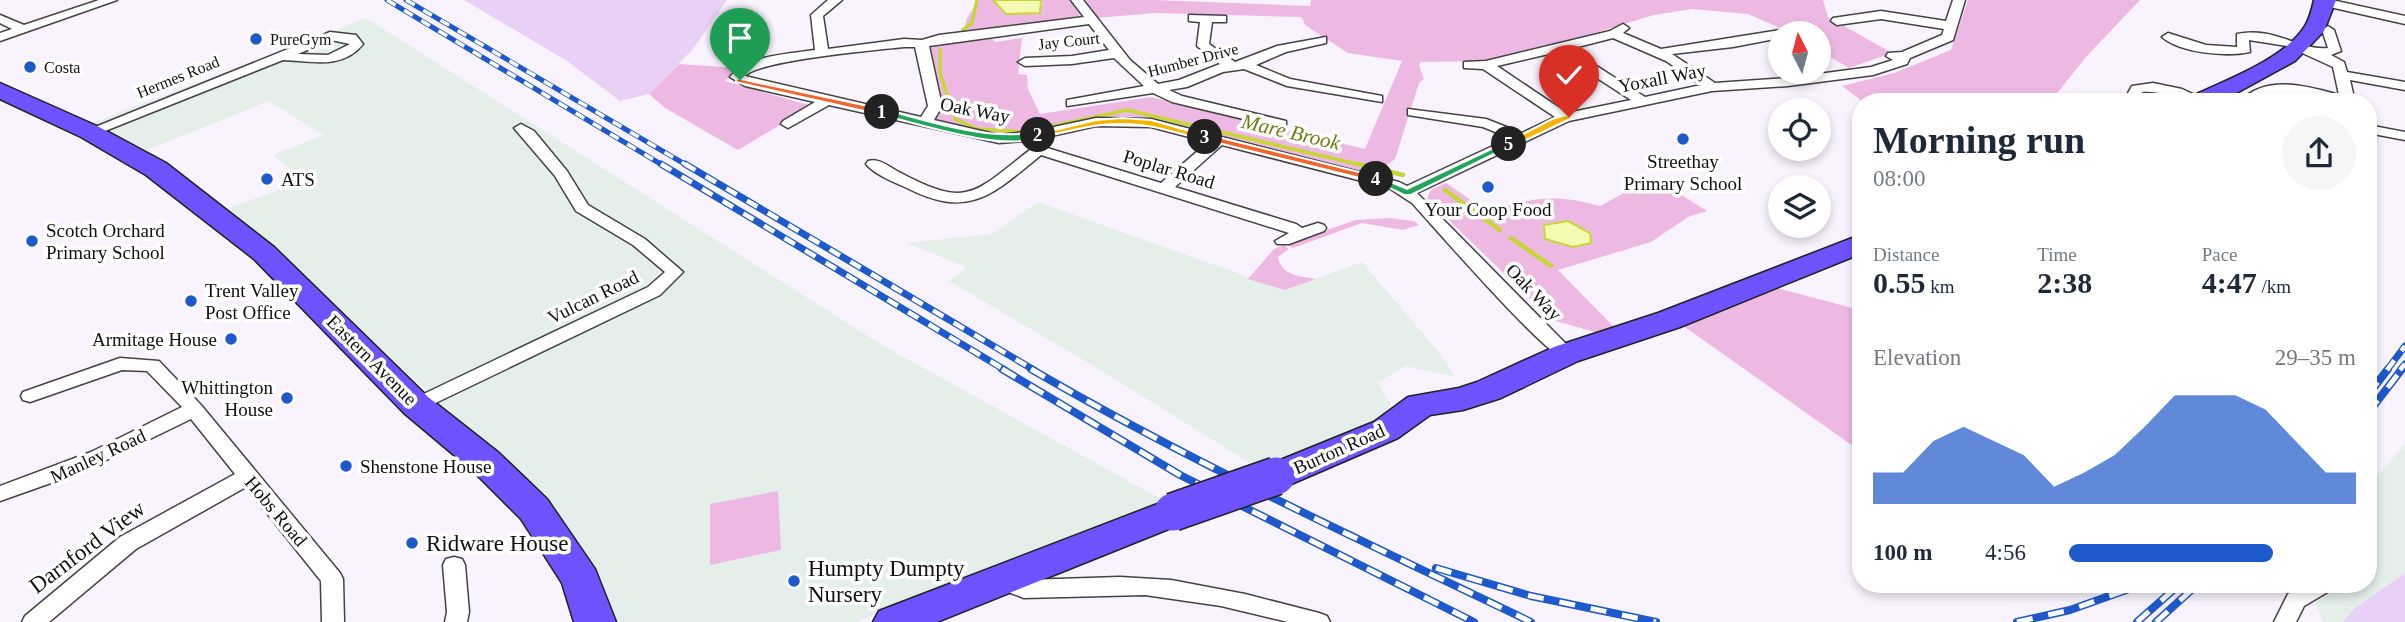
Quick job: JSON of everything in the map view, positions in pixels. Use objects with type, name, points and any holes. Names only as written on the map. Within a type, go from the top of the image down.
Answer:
[{"type":"highway","points":[[2215,93],[2275,62],[2307,50],[2325,1]]},
{"type":"highway","name":"Eastern Avenue","points":[[0,90],[90,132],[156,169],[264,253],[416,405],[485,462],[534,509],[581,580],[591,618]]},
{"type":"highway","name":"Burton Road","points":[[894,622],[1172,512],[1276,476],[1386,430],[1420,405],[1463,399],[1489,390],[1566,354],[1668,320],[1852,247]]},
{"type":"street","points":[[0,37],[111,0]]},
{"type":"street","points":[[822,53],[817,15],[836,0]]},
{"type":"street","points":[[1077,0],[1131,71],[1155,89],[1177,99],[1281,124]]},
{"type":"street","points":[[1836,15],[1851,18],[1881,15],[1952,26],[1959,0]]},
{"type":"street","points":[[2325,1],[2405,20]]},
{"type":"street","points":[[1222,19],[1200,18],[1203,46],[1238,65],[1316,90],[1377,99]]},
{"type":"street","points":[[0,19],[24,29]]},
{"type":"street","points":[[926,121],[750,83],[737,77],[744,69],[755,65],[822,53],[904,43],[923,44],[939,39],[1090,20]]},
{"type":"street","name":"Yoxall Way","points":[[1407,192],[1564,118],[1712,87],[1788,82],[1873,71],[1902,61],[1905,56],[1941,42],[1948,37],[1952,26]]},
{"type":"street","name":"Humber Drive","points":[[1072,103],[1182,84],[1282,49],[1325,42],[1306,30]]},
{"type":"street","points":[[2307,50],[2335,51],[2329,30]]},
{"type":"street","points":[[1469,65],[1486,65],[1618,31],[1712,87]]},
{"type":"street","points":[[1660,54],[1672,49],[1732,43],[1768,35]]},
{"type":"street","points":[[2176,42],[2234,52],[2245,49],[2242,37],[2253,36],[2307,50],[2339,65],[2346,93]]},
{"type":"street","name":"Oak Way","points":[[923,44],[921,50],[935,106],[926,121],[931,125],[1034,144],[1096,122],[1151,123],[1376,179],[1407,192],[1418,200],[1539,329],[1566,354]]},
{"type":"street","points":[[1557,46],[1642,102]]},
{"type":"street","name":"Jay Court","points":[[1025,62],[1072,60],[1118,53]]},
{"type":"street","name":"Hermes Road","points":[[90,132],[281,56]]},
{"type":"street","points":[[1486,65],[1564,118]]},
{"type":"street","points":[[2341,75],[2405,86]]},
{"type":"street","points":[[2135,93],[2137,89],[2144,87],[2176,93]]},
{"type":"street","points":[[2262,93],[2267,90],[2290,89],[2309,93]]},
{"type":"street","points":[[788,124],[828,100]]},
{"type":"street","points":[[1413,112],[1486,123],[1522,138]]},
{"type":"street","name":"Vulcan Road","points":[[416,405],[654,291],[675,272],[639,242],[582,208],[531,130]]},
{"type":"street","points":[[2377,131],[2405,136]]},
{"type":"street","points":[[1164,188],[1218,141]]},
{"type":"street","points":[[873,164],[943,200],[960,201],[979,196],[1034,144]]},
{"type":"street","name":"Poplar Road","points":[[1034,144],[1290,227],[1300,234]]},
{"type":"street","points":[[1283,241],[1318,228]]},
{"type":"street","name":"Hobs Road","points":[[30,396],[55,378],[120,364],[152,365],[194,410],[332,579],[333,622]]},
{"type":"street","name":"Manley Road","points":[[0,495],[47,480],[110,453],[194,410]]},
{"type":"street","name":"Darnford View","points":[[33,622],[128,543],[247,477]]},
{"type":"street","points":[[454,565],[458,612],[456,622]]},
{"type":"street","points":[[1010,577],[1016,586],[1024,589],[1121,586],[1189,591],[1251,602],[1319,622]]},
{"type":"street","points":[[2285,622],[2295,600],[2307,593]]},
{"type":"shaded area","points":[[464,0],[727,0],[693,49],[649,94],[620,101],[567,61]]},
{"type":"shaded area","points":[[979,0],[993,0],[1006,14],[1043,4],[1041,0],[1070,0],[1080,16],[963,34],[967,18]]},
{"type":"shaded area","points":[[993,0],[1041,0],[1040,13],[1006,14]]},
{"type":"shaded area","points":[[1086,0],[1310,6],[1311,0],[1823,0],[1828,17],[1892,53],[1849,68],[1831,58],[1831,21],[1768,23],[1748,14],[1692,9],[1654,15],[1484,61],[1421,62],[1419,65],[1424,79],[1419,83],[1395,159],[1374,175],[1141,117],[1097,118],[1004,136],[936,120],[944,105],[926,49],[940,42],[991,37],[995,42],[1022,38],[1018,74],[1027,75],[1028,89],[1040,114],[1151,97],[1365,149],[1402,61],[1348,53],[1305,25],[1302,17],[1155,13],[1096,18]]},
{"type":"shaded area","points":[[1968,0],[2140,0],[2085,58],[2057,93],[1852,94],[1842,86],[1894,73],[1951,50]]},
{"type":"shaded area","points":[[366,18],[882,345],[1172,505],[856,622],[618,622],[598,571],[556,509],[228,208],[305,181],[273,155],[323,135],[269,101],[147,150],[92,123]]},
{"type":"shaded area","points":[[679,64],[740,68],[725,81],[812,106],[738,150],[665,108],[649,94]]},
{"type":"shaded area","points":[[1653,177],[1707,211],[1688,217],[1651,242],[1558,270],[1614,327],[1595,332],[1552,320],[1427,199],[1431,190],[1446,183],[1487,211],[1517,203],[1556,198],[1600,206]]},
{"type":"shaded area","points":[[1038,202],[1285,290],[1362,262],[1437,350],[1456,377],[1405,366],[1378,383],[1391,405],[1383,417],[1350,437],[1261,470],[1097,368],[949,281],[966,267],[906,243],[992,234]]},
{"type":"shaded area","points":[[1390,218],[1414,221],[1419,225],[1403,230],[1362,223],[1293,248],[1286,244],[1356,220]]},
{"type":"shaded area","points":[[1568,221],[1590,233],[1591,243],[1573,247],[1545,239],[1544,225]]},
{"type":"shaded area","points":[[1284,245],[1289,249],[1278,257],[1283,268],[1298,276],[1316,279],[1285,290],[1248,279],[1274,249]]},
{"type":"shaded area","points":[[1773,287],[1852,308],[1852,445],[1682,325]]},
{"type":"shaded area","points":[[2405,445],[2405,573],[2377,593],[2377,475]]},
{"type":"shaded area","points":[[778,491],[781,550],[710,565],[710,504]]},
{"type":"shaded area","points":[[2405,573],[2405,622],[2343,622],[2355,608]]},
{"type":"shaded area","points":[[2311,593],[2376,593],[2355,608],[2343,622],[2323,622]]},
{"type":"waterway","name":"Mare Brook","points":[[963,30],[972,23],[977,0]]},
{"type":"waterway","name":"Mare Brook","points":[[940,50],[940,73],[955,119],[977,129],[1025,132],[1127,110],[1365,166]]},
{"type":"waterway","name":"Mare Brook","points":[[1358,164],[1403,175]]},
{"type":"waterway","name":"Mare Brook","points":[[1445,190],[1500,230]]},
{"type":"waterway","name":"Mare Brook","points":[[1511,238],[1551,266]]},
{"type":"railway","points":[[387,0],[664,166]]},
{"type":"railway","points":[[406,0],[688,166]]},
{"type":"railway","points":[[661,164],[1005,370]]},
{"type":"railway","points":[[685,164],[1034,370]]},
{"type":"railway","points":[[2387,370],[2405,346]]},
{"type":"railway","points":[[2400,370],[2405,364]]},
{"type":"railway","points":[[1002,369],[1180,475],[1474,622]]},
{"type":"railway","points":[[1031,369],[1216,469],[1531,622]]},
{"type":"railway","points":[[2377,383],[2388,369]]},
{"type":"railway","points":[[2377,401],[2402,369]]},
{"type":"railway","points":[[1436,568],[1531,596],[1656,622]]},
{"type":"railway","points":[[2017,622],[2070,610],[2118,593]]},
{"type":"railway","points":[[2137,622],[2170,593]]},
{"type":"railway","points":[[2156,622],[2188,593]]},
{"type":"place","name":"PureGym","points":[[256,39]]},
{"type":"place","name":"Costa","points":[[30,67]]},
{"type":"place","name":"Streethay Primary School","points":[[1683,139]]},
{"type":"place","name":"ATS","points":[[267,179]]},
{"type":"place","name":"Your Coop Food","points":[[1488,187]]},
{"type":"place","name":"Scotch Orchard Primary School","points":[[32,241]]},
{"type":"place","name":"Trent Valley Post Office","points":[[191,301]]},
{"type":"place","name":"Armitage House","points":[[231,339]]},
{"type":"place","name":"Whittington House","points":[[287,398]]},
{"type":"place","name":"Shenstone House","points":[[346,466]]},
{"type":"place","name":"Ridware House","points":[[412,543]]},
{"type":"place","name":"Humpty Dumpty Nursery","points":[[794,581]]},
{"type":"route","points":[[740,80],[999,139],[1018,139],[1096,122],[1151,123],[1376,179],[1407,192],[1555,121],[1569,117]]}]
